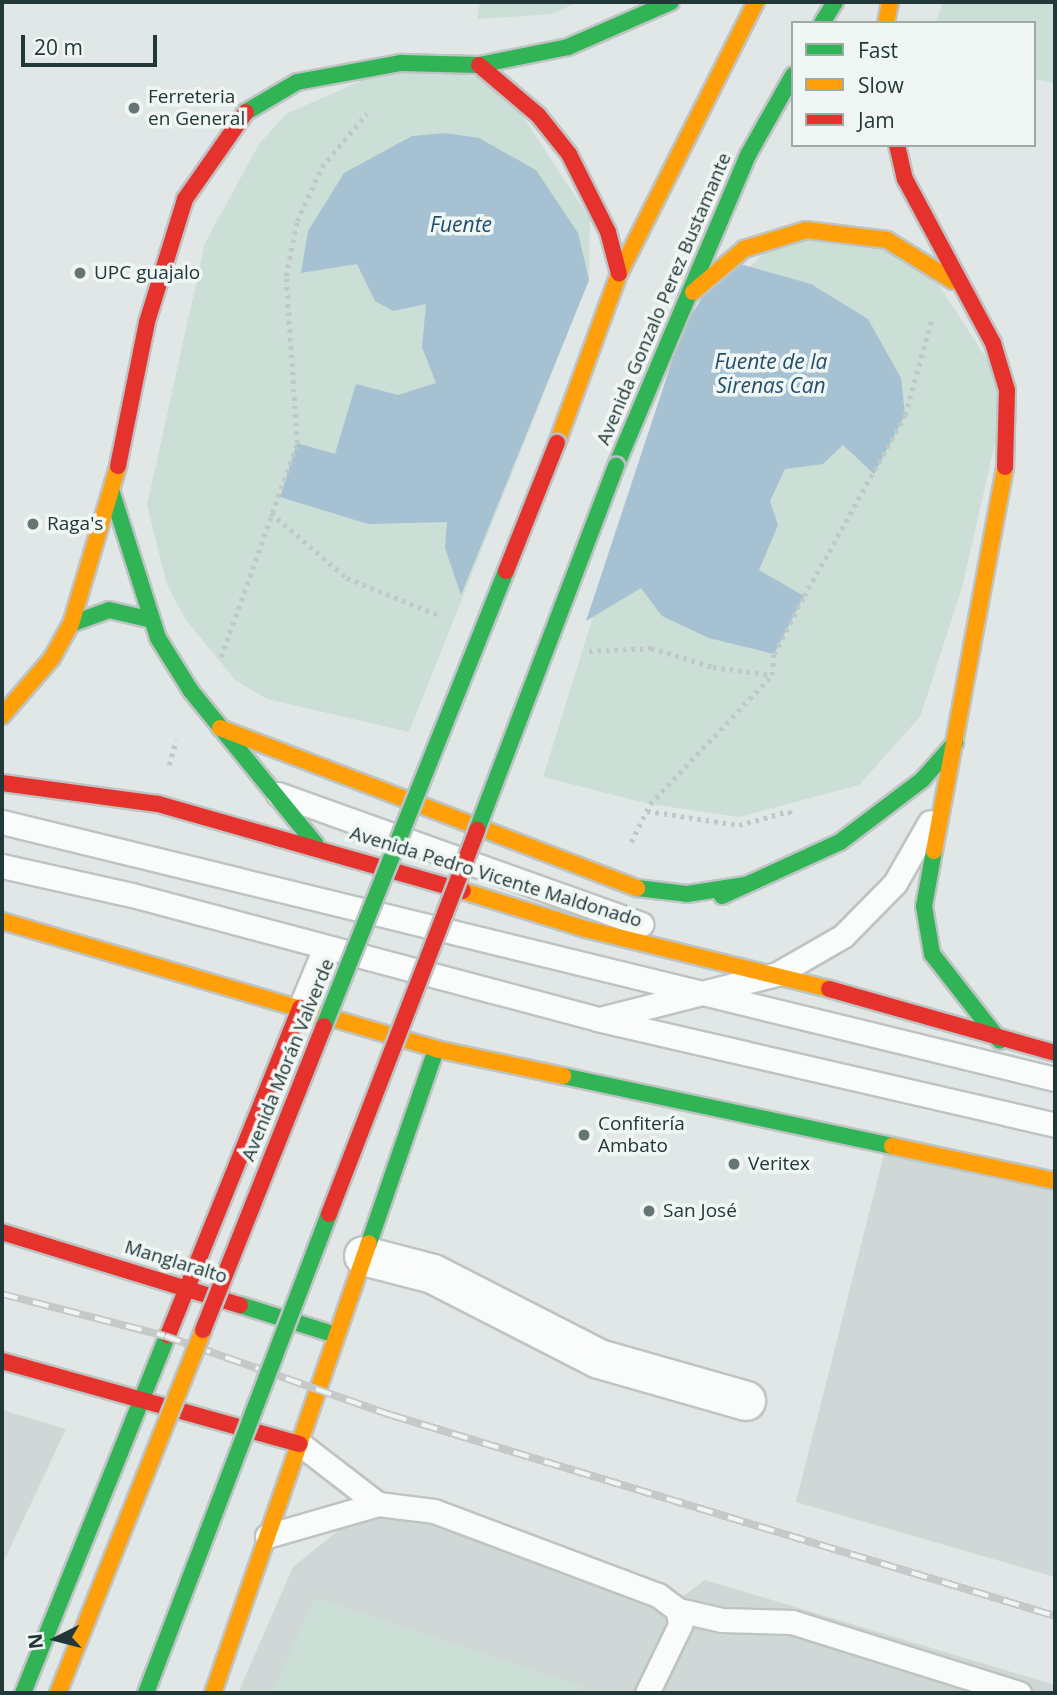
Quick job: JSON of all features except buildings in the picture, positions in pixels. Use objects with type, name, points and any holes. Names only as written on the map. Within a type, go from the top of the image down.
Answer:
[{"type":"main road","points":[[2,716],[52,658],[71,624],[112,493],[147,322],[181,211],[222,139],[268,95],[297,82],[401,63],[479,65],[568,47],[671,2]]},
{"type":"main road","points":[[619,274],[756,2]]},
{"type":"main road","points":[[823,21],[835,2]]},
{"type":"main road","points":[[886,21],[890,2]]},
{"type":"main road","points":[[479,65],[538,116],[569,154],[608,232],[619,274]]},
{"type":"main road","name":"Avenida Gonzalo Perez Bustamante","points":[[146,1693],[616,466],[681,304],[748,155],[791,79]]},
{"type":"main road","points":[[897,147],[905,178],[993,343],[1007,390],[1008,450],[924,928],[947,980],[1000,1041]]},
{"type":"main road","points":[[681,304],[744,249],[806,230],[887,240],[945,274],[964,292]]},
{"type":"main road","name":"Avenida Morán Valverde","points":[[58,1693],[557,443],[619,274]]},
{"type":"main road","points":[[112,493],[148,620],[191,691],[316,845]]},
{"type":"main road","points":[[71,624],[109,610],[148,620]]},
{"type":"main road","points":[[220,728],[613,881],[687,894],[745,885]]},
{"type":"main road","points":[[681,912],[839,842],[922,780],[956,741]]},
{"type":"main road","name":"Avenida Pedro Vicente Maldonado","points":[[2,783],[158,804],[316,845],[585,929],[777,974],[1000,1041],[1055,1054]]},
{"type":"main road","points":[[2,921],[436,1049],[1055,1181]]},
{"type":"main road","points":[[585,929],[648,922]]},
{"type":"main road","points":[[23,1693],[300,1008]]},
{"type":"main road","points":[[213,1693],[436,1049]]},
{"type":"main road","name":"Manglaralto","points":[[2,1232],[337,1335]]},
{"type":"main road","points":[[2,1361],[140,1403],[300,1444]]},
{"type":"street","points":[[364,1256],[433,1274],[599,1359],[746,1401]]},
{"type":"lane","points":[[597,1019],[698,996],[777,974],[842,936],[895,883],[932,817],[956,741]]},
{"type":"lane","points":[[272,791],[648,922]]},
{"type":"lane","points":[[2,822],[698,996],[1055,1079]]},
{"type":"lane","points":[[2,866],[132,895],[324,950],[597,1019],[1055,1125]]},
{"type":"lane","points":[[300,1008],[324,950]]},
{"type":"lane","points":[[300,1444],[378,1504]]},
{"type":"lane","points":[[267,1536],[378,1504],[434,1511],[658,1595],[678,1610],[722,1620],[792,1622],[1019,1693]]},
{"type":"lane","points":[[647,1693],[680,1625],[678,1610]]},
{"type":"path","points":[[191,691],[230,647],[260,538],[298,443],[286,276],[297,221],[322,167],[401,63]]},
{"type":"path","points":[[613,881],[650,804],[772,675],[774,654],[905,415],[945,274]]},
{"type":"shaded area","points":[[889,1134],[1055,1172],[1055,1577],[796,1502]]},
{"type":"shaded area","points":[[2,1410],[66,1429],[2,1565]]},
{"type":"shaded area","points":[[434,1511],[662,1612],[705,1580],[1055,1685],[1055,1693],[238,1693],[293,1567],[350,1521]]},
{"type":"green space","points":[[480,2],[577,2],[553,14],[477,19]]},
{"type":"green space","points":[[943,2],[1055,2],[1055,83],[1036,79],[1036,21],[936,21]]},
{"type":"green space","points":[[401,63],[500,81],[590,219],[589,280],[409,732],[267,699],[235,680],[186,620],[167,585],[147,505],[205,243],[259,144],[286,114]]},
{"type":"green space","points":[[785,234],[920,256],[1007,390],[962,588],[920,717],[859,785],[739,817],[650,804],[543,777],[683,328]]},
{"type":"green space","points":[[315,1598],[582,1686],[579,1693],[272,1693]]},
{"type":"water","name":"Fuente","points":[[445,133],[479,138],[536,170],[578,233],[589,280],[461,595],[445,548],[447,522],[368,524],[280,497],[297,443],[335,454],[356,384],[398,395],[436,383],[422,347],[426,304],[393,311],[375,301],[357,264],[301,273],[308,231],[344,173],[412,136]]},
{"type":"water","name":"Fuente de la Sirenas Can","points":[[726,260],[811,284],[868,319],[901,378],[905,415],[874,474],[843,445],[823,464],[785,469],[770,501],[778,525],[759,570],[804,596],[774,654],[709,638],[662,616],[641,588],[586,621],[683,328]]},
{"type":"railway","points":[[2,1294],[165,1336],[391,1415],[1055,1616]]},
{"type":"traffic: fast","points":[[246,112],[297,82],[401,63],[479,65],[568,47],[671,2]]},
{"type":"traffic: fast","points":[[823,21],[835,2]]},
{"type":"traffic: fast","points":[[616,466],[748,155],[791,79]]},
{"type":"traffic: fast","points":[[477,830],[616,466]]},
{"type":"traffic: fast","points":[[112,493],[158,638],[191,691],[316,845]]},
{"type":"traffic: fast","points":[[324,1026],[506,571]]},
{"type":"traffic: fast","points":[[71,624],[109,610],[148,619]]},
{"type":"traffic: fast","points":[[722,896],[840,842],[922,780],[955,743]]},
{"type":"traffic: fast","points":[[934,851],[924,906],[932,954],[1000,1041]]},
{"type":"traffic: fast","points":[[637,888],[687,894],[745,885]]},
{"type":"traffic: fast","points":[[369,1243],[436,1049]]},
{"type":"traffic: fast","points":[[563,1076],[892,1146]]},
{"type":"traffic: fast","points":[[146,1693],[329,1214]]},
{"type":"traffic: fast","points":[[240,1305],[336,1335]]},
{"type":"traffic: fast","points":[[23,1693],[168,1335]]},
{"type":"traffic: slow","points":[[557,443],[619,274],[756,2]]},
{"type":"traffic: slow","points":[[886,21],[890,2]]},
{"type":"traffic: slow","points":[[693,292],[744,249],[806,230],[887,240],[953,281]]},
{"type":"traffic: slow","points":[[2,716],[52,658],[71,624],[118,466]]},
{"type":"traffic: slow","points":[[934,851],[1005,467]]},
{"type":"traffic: slow","points":[[220,728],[637,888]]},
{"type":"traffic: slow","points":[[463,891],[585,929],[829,989]]},
{"type":"traffic: slow","points":[[2,921],[436,1049],[563,1076]]},
{"type":"traffic: slow","points":[[892,1146],[1055,1181]]},
{"type":"traffic: slow","points":[[213,1693],[369,1243]]},
{"type":"traffic: slow","points":[[58,1693],[203,1330]]},
{"type":"traffic: jam","points":[[479,65],[538,115],[569,154],[608,232],[619,274]]},
{"type":"traffic: jam","points":[[118,466],[147,322],[185,199],[246,112]]},
{"type":"traffic: jam","points":[[897,147],[905,179],[993,343],[1007,390],[1005,467]]},
{"type":"traffic: jam","points":[[506,571],[557,443]]},
{"type":"traffic: jam","points":[[2,783],[158,804],[463,891]]},
{"type":"traffic: jam","points":[[329,1214],[477,830]]},
{"type":"traffic: jam","points":[[829,989],[1055,1053]]},
{"type":"traffic: jam","points":[[168,1335],[300,1008]]},
{"type":"traffic: jam","points":[[203,1330],[324,1026]]},
{"type":"traffic: jam","points":[[2,1232],[240,1305]]},
{"type":"traffic: jam","points":[[2,1361],[300,1444]]},
{"type":"place","name":"Ferreteria en General","points":[[134,108]]},
{"type":"place","name":"UPC guajalo","points":[[80,273]]},
{"type":"place","name":"Raga's","points":[[33,524]]},
{"type":"place","name":"Confitería Ambato","points":[[584,1135]]},
{"type":"place","name":"Veritex","points":[[734,1164]]},
{"type":"place","name":"San José","points":[[649,1211]]}]
